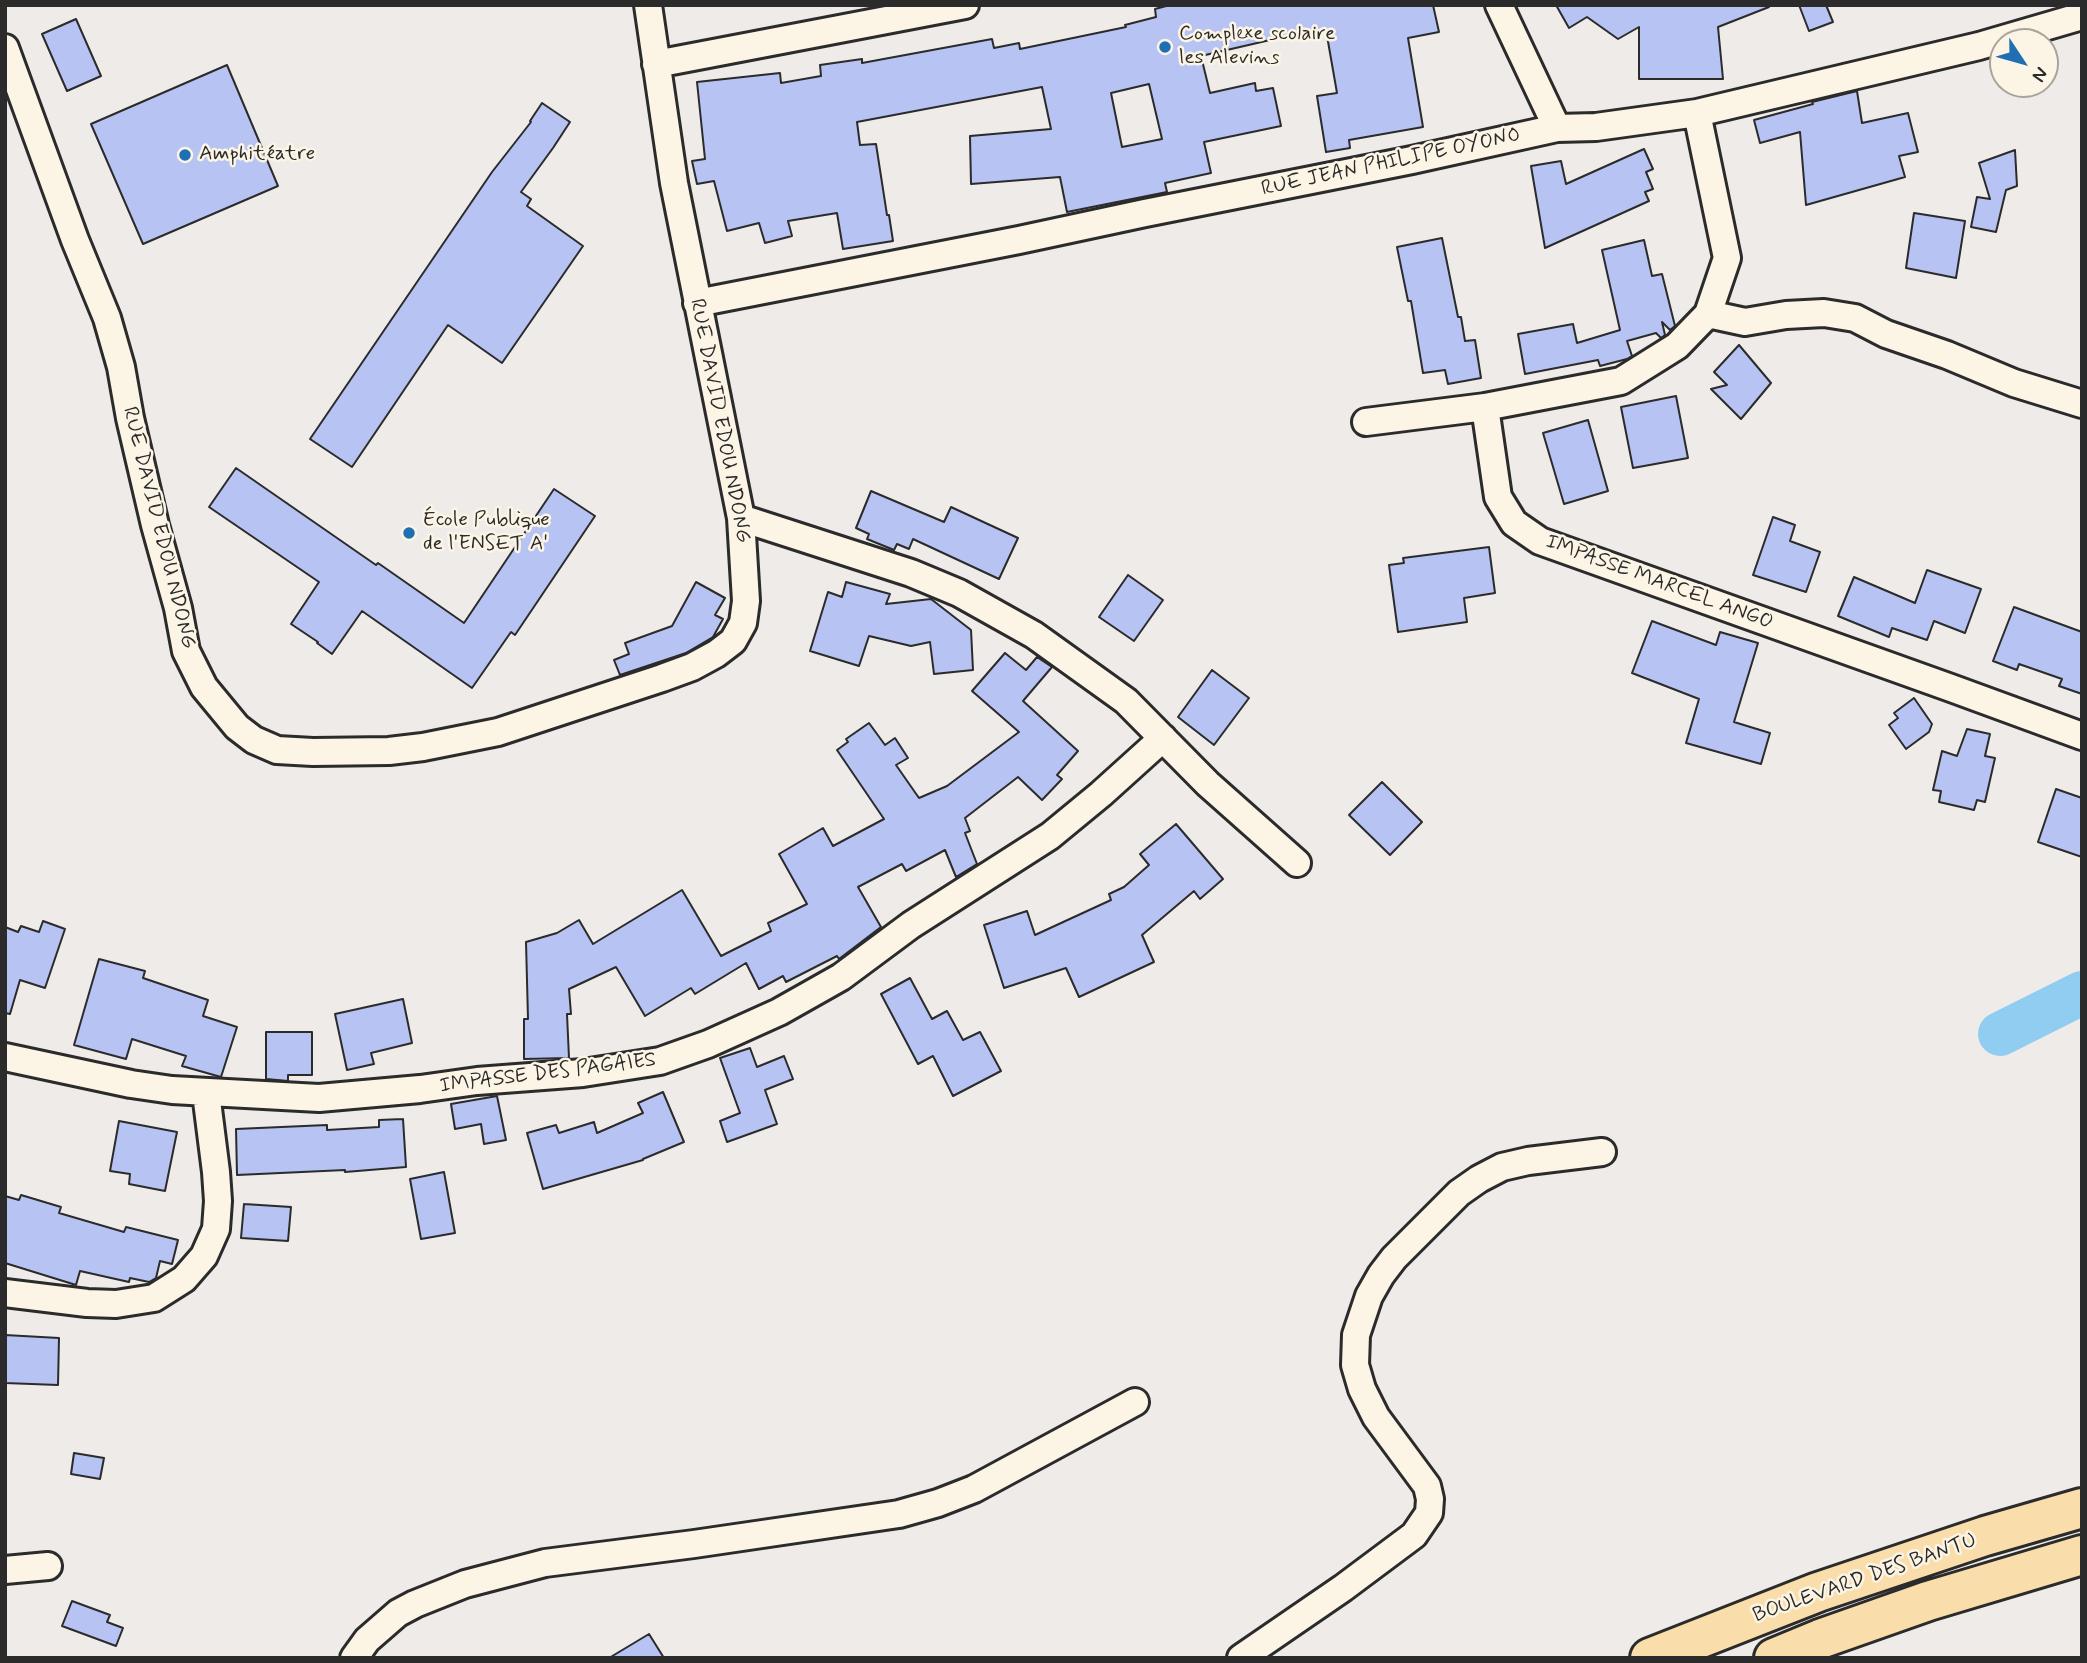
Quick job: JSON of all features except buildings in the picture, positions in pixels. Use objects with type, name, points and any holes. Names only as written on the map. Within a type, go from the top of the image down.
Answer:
[{"type":"highway","name":"BOULEVARD DES BANTU","points":[[1650,1658],[1818,1592],[1985,1536],[2082,1508]]},
{"type":"highway","name":"BOULEVARD DES BANTU","points":[[1774,1658],[1928,1601],[2082,1555]]},
{"type":"street","name":"RUE DAVID EDOU NDONG","points":[[5,48],[71,230],[107,318],[121,368],[155,525],[178,608],[186,651],[204,687],[237,727],[254,740],[277,750],[389,751],[498,732],[692,667],[733,641],[743,623],[746,601],[741,517],[674,183],[648,5]]},
{"type":"street","points":[[656,64],[965,5]]},
{"type":"street","points":[[1499,5],[1557,128]]},
{"type":"street","name":"RUE JEAN PHILIPE OYONO","points":[[697,303],[1399,163],[1557,128],[1596,127],[1697,113],[1979,46],[2082,16]]},
{"type":"street","points":[[1367,422],[1485,407],[1621,381],[1677,346],[1708,314],[1727,258],[1697,113]]},
{"type":"street","points":[[1708,314],[1745,322],[1786,315],[1824,313],[1855,318],[1886,334],[1947,355],[2014,383],[2082,404]]},
{"type":"street","name":"IMPASSE MARCEL ANGO","points":[[1485,407],[1498,497],[1514,523],[1540,541],[2079,735]]},
{"type":"street","points":[[741,517],[911,573],[991,609],[1034,635],[1126,701],[1208,784],[1297,863]]},
{"type":"street","name":"IMPASSE DES PAGAIES","points":[[5,1057],[172,1090],[318,1098],[583,1073],[660,1061],[708,1044],[779,1012],[841,977],[911,925],[1050,836],[1163,738]]},
{"type":"street","points":[[5,1293],[116,1304],[154,1298],[184,1279],[204,1256],[216,1229],[216,1172],[206,1093]]},
{"type":"street","points":[[1241,1658],[1414,1535],[1429,1513],[1427,1486],[1376,1417],[1362,1389],[1355,1365],[1356,1335],[1369,1296],[1381,1275],[1394,1258],[1459,1193],[1479,1179],[1502,1167],[1528,1161],[1602,1152]]},
{"type":"street","points":[[354,1658],[368,1640],[398,1613],[465,1584],[545,1563],[899,1514],[974,1489],[1135,1402]]},
{"type":"street","points":[[5,1570],[48,1566]]},
{"type":"waterway","points":[[2000,1034],[2082,993]]},
{"type":"place","name":"Complexe scolaire les Alevins","points":[[1165,47]]},
{"type":"place","name":"Amphitéatre","points":[[185,155]]},
{"type":"place","name":"École Publique de l'ENSET A'","points":[[409,533]]}]
